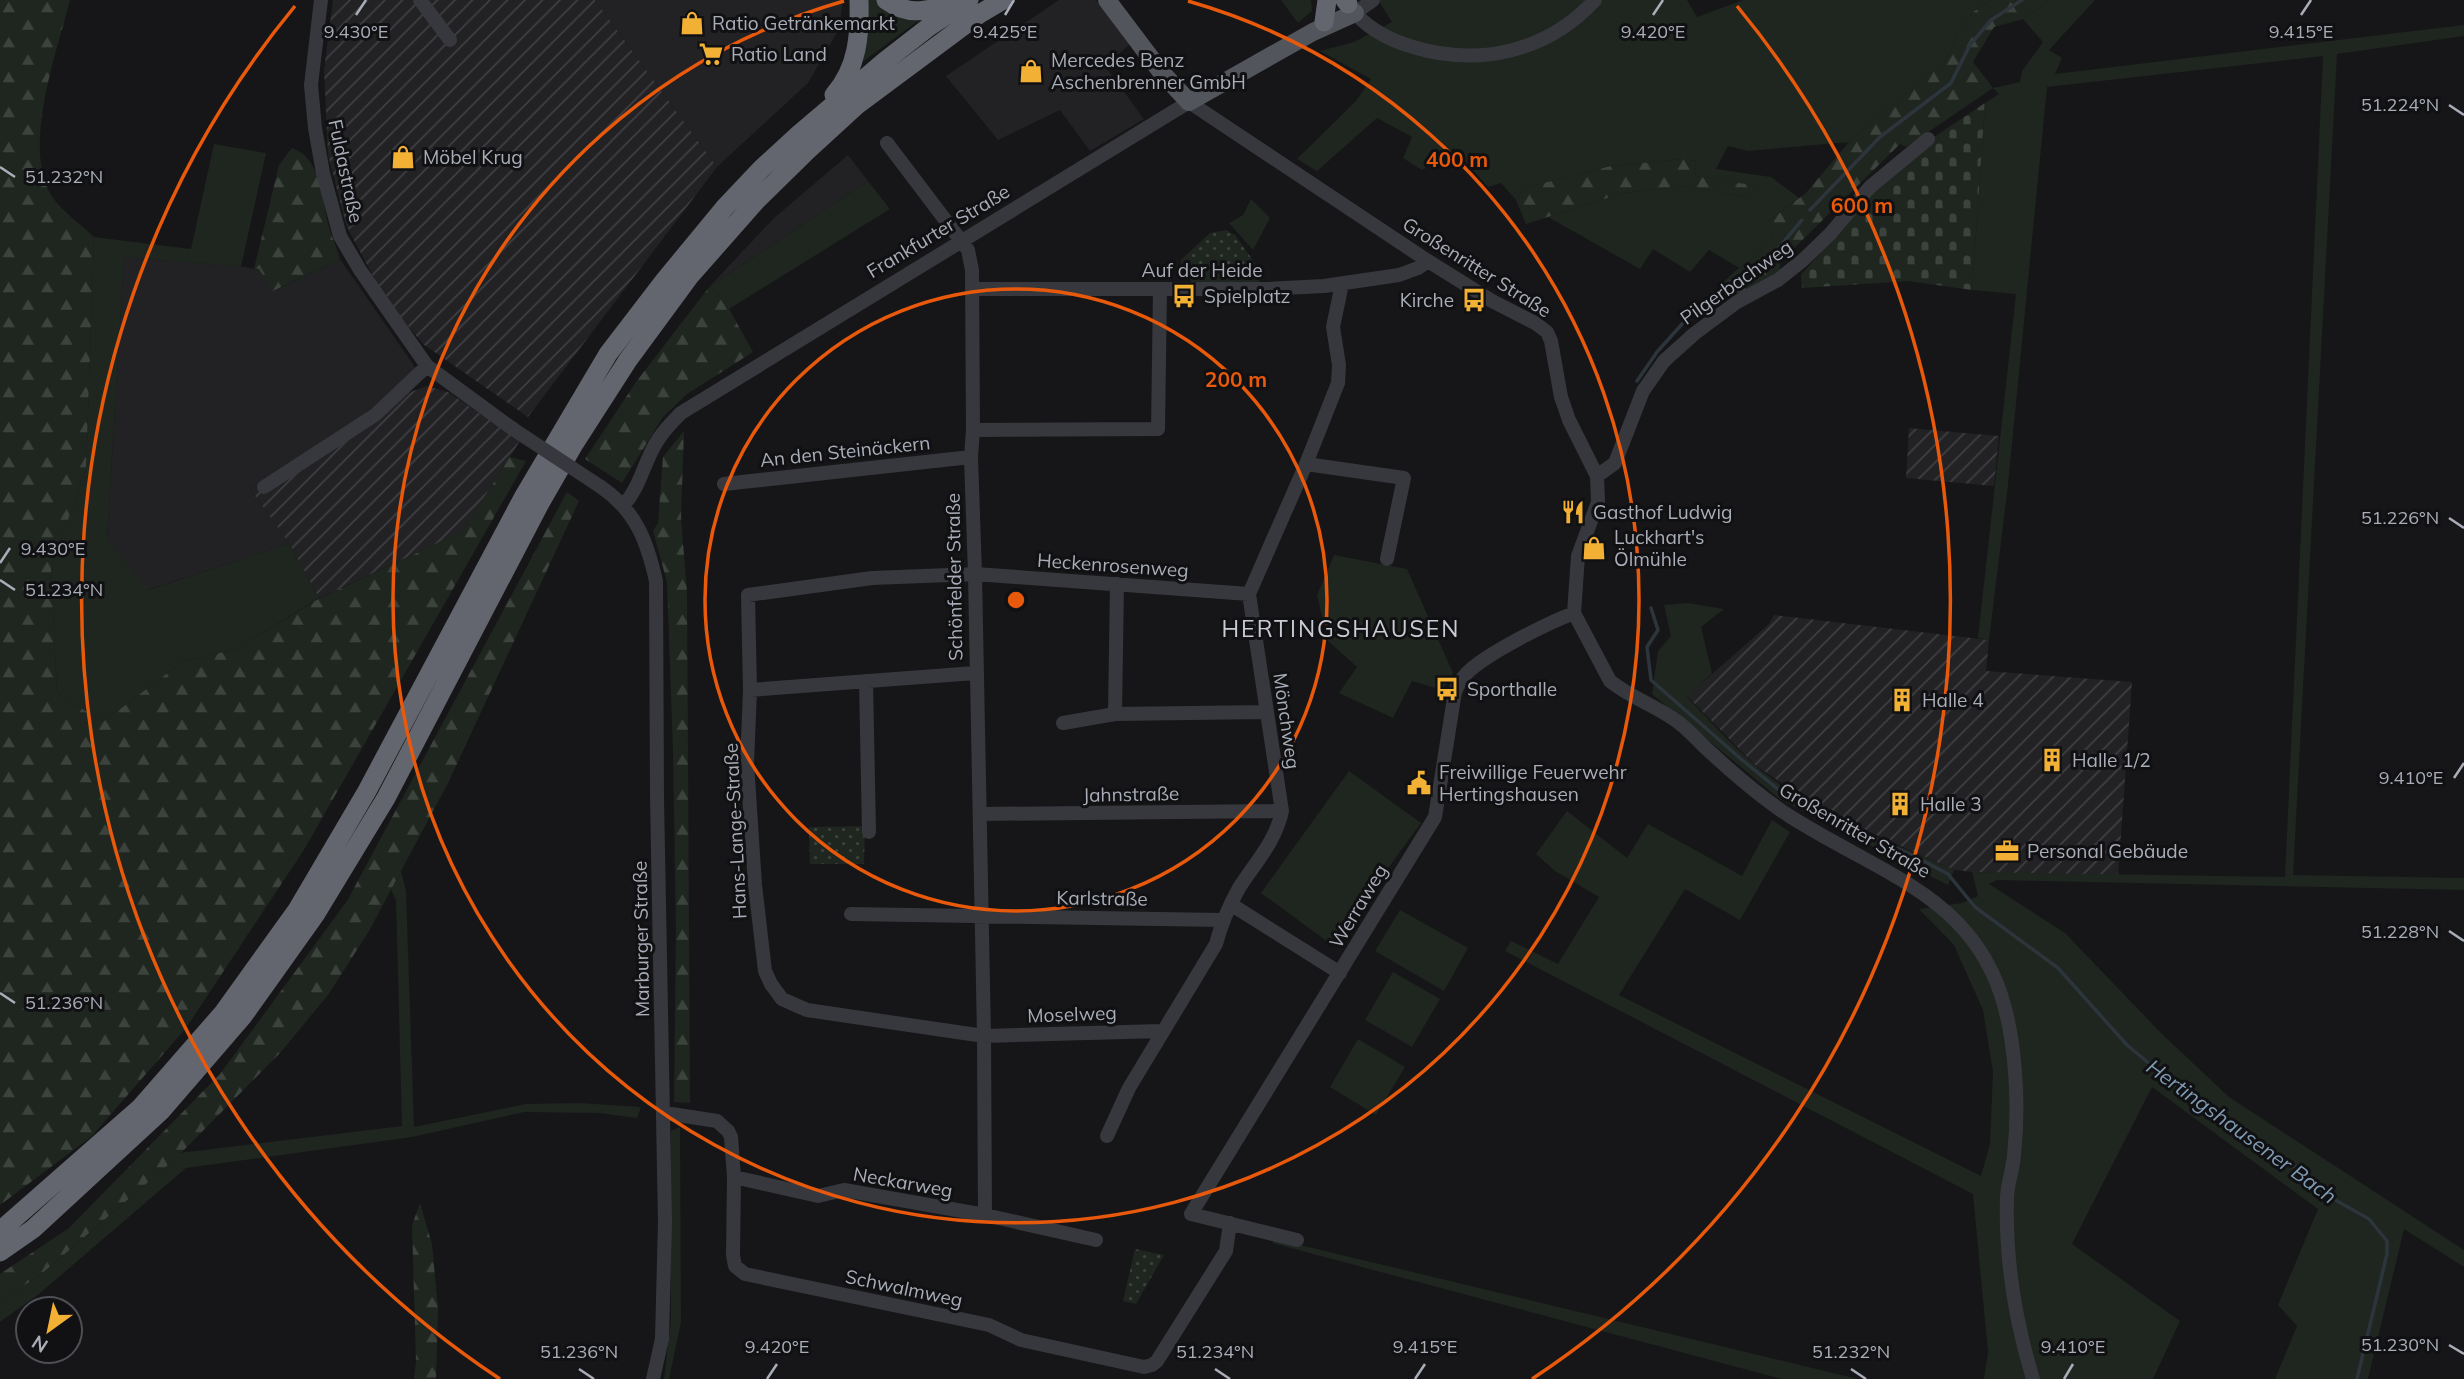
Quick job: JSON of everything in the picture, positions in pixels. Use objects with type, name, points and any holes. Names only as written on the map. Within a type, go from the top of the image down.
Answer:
[{"type":"highway","points":[[798,135],[837,91],[850,71],[858,47],[859,0]]},
{"type":"highway","points":[[886,0],[899,9],[922,12],[958,0]]},
{"type":"highway","points":[[0,1231],[140,1108],[223,1013],[297,910],[368,791],[524,496],[608,354],[664,281],[725,207],[761,169],[885,61],[969,0]]},
{"type":"highway","points":[[0,1252],[33,1229],[161,1111],[243,1016],[307,926],[386,798],[539,505],[574,444],[628,360],[689,277],[756,201],[856,106],[981,13],[1003,0]]},
{"type":"highway","points":[[1319,27],[1327,0]]},
{"type":"main road","points":[[1107,0],[1162,73],[1189,102]]},
{"type":"main road","name":"Frankfurter Straße","points":[[1189,102],[1319,27],[1351,4]]},
{"type":"street","name":"Fuldastraße","points":[[321,0],[312,85],[315,128],[340,236],[360,270],[427,366],[624,505]]},
{"type":"street","points":[[421,0],[450,40]]},
{"type":"street","points":[[1351,4],[1373,0]]},
{"type":"street","points":[[1351,4],[1378,32],[1409,46],[1447,55],[1475,57],[1506,53],[1534,44],[1574,20],[1595,0]]},
{"type":"street","name":"Frankfurter Straße","points":[[624,505],[638,486],[648,457],[661,434],[681,413],[1189,102]]},
{"type":"street","name":"Großenritter Straße","points":[[1189,102],[1428,261],[1547,332],[1561,397],[1569,420],[1597,476]]},
{"type":"street","name":"Pilgerbachweg","points":[[1597,476],[1615,463],[1643,391],[1664,361],[1694,334],[1737,302],[1778,280],[1803,260],[1830,234],[1870,187],[1928,139]]},
{"type":"street","points":[[887,143],[962,242]]},
{"type":"street","name":"Schönfelder Straße","points":[[962,242],[968,250],[973,289],[971,457],[980,814],[985,1215]]},
{"type":"street","name":"Auf der Heide","points":[[973,289],[1267,289],[1342,284],[1399,275],[1428,261]]},
{"type":"street","points":[[1249,594],[1307,464],[1338,383],[1339,365],[1333,327],[1342,284]]},
{"type":"street","points":[[973,430],[1158,429],[1160,289]]},
{"type":"street","points":[[264,487],[375,415],[427,366]]},
{"type":"street","name":"An den Steinäckern","points":[[724,484],[971,457]]},
{"type":"street","points":[[1307,464],[1404,478],[1387,559]]},
{"type":"street","points":[[1574,613],[1578,556],[1598,502],[1597,476]]},
{"type":"street","name":"Marburger Straße","points":[[624,505],[643,534],[656,581],[657,799],[665,1112],[665,1283],[662,1339],[653,1379]]},
{"type":"street","name":"Heckenrosenweg","points":[[975,574],[1249,594]]},
{"type":"street","name":"Hans-Lange-Straße","points":[[975,574],[872,578],[748,595],[750,690],[747,763],[755,885],[765,971],[782,999],[807,1010],[984,1036]]},
{"type":"street","points":[[1115,713],[1117,584]]},
{"type":"street","name":"Mönchweg","points":[[1249,594],[1282,811]]},
{"type":"street","name":"Großenritter Straße","points":[[1574,613],[1611,681],[1619,688],[1679,723],[1759,796],[1793,818],[1909,882],[1932,898],[1958,921],[1977,944],[1994,976],[2006,1008],[2016,1091],[2014,1157],[2007,1195],[2009,1272],[2023,1346],[2033,1379]]},
{"type":"street","name":"Werraweg","points":[[1297,1240],[1191,1214],[1434,817],[1455,692],[1466,674],[1485,660],[1556,620],[1574,613]]},
{"type":"street","points":[[750,690],[975,673]]},
{"type":"street","points":[[866,681],[869,832]]},
{"type":"street","points":[[1063,723],[1115,713],[1266,712]]},
{"type":"street","points":[[1107,1136],[1129,1088],[1161,1031],[1216,944],[1222,920],[1238,891],[1278,830],[1282,811]]},
{"type":"street","name":"Jahnstraße","points":[[980,814],[1282,811]]},
{"type":"street","points":[[1232,905],[1340,973]]},
{"type":"street","points":[[851,914],[981,915]]},
{"type":"street","name":"Karlstraße","points":[[981,915],[1222,920]]},
{"type":"street","name":"Moselweg","points":[[984,1036],[1161,1031]]},
{"type":"street","points":[[665,1112],[717,1121],[728,1131],[731,1137],[734,1177]]},
{"type":"street","name":"Schwalmweg","points":[[734,1177],[733,1255],[735,1266],[745,1274],[989,1325],[1021,1340],[1144,1367],[1157,1361],[1226,1251],[1230,1223]]},
{"type":"street","name":"Neckarweg","points":[[734,1177],[818,1196],[844,1190],[985,1215],[1096,1240]]},
{"type":"shaded area","points":[[333,0],[595,0],[717,167],[528,417],[423,344],[384,297],[346,225],[328,155],[324,70]]},
{"type":"shaded area","points":[[595,0],[843,0],[839,29],[808,83],[717,167]]},
{"type":"shaded area","name":"Mercedes Benz Aschenbrenner GmbH","points":[[1059,0],[1096,0],[1130,44],[1105,66],[1144,119],[1090,151],[1060,110],[998,140],[946,76]]},
{"type":"shaded area","points":[[848,155],[868,181],[710,286],[773,219]]},
{"type":"shaded area","points":[[124,257],[260,270],[274,291],[340,259],[417,370],[364,415],[250,489],[289,543],[148,590],[107,541]]},
{"type":"shaded area","points":[[427,386],[448,392],[520,441],[462,532],[319,598],[289,543],[250,489],[332,437],[408,393]]},
{"type":"shaded area","points":[[1909,428],[1999,436],[1994,486],[1906,478]]},
{"type":"shaded area","points":[[1774,615],[1989,640],[1986,671],[2132,682],[2118,876],[1954,870],[1845,821],[1800,796],[1755,765],[1687,696],[1769,624]]},
{"type":"green space","points":[[0,0],[70,0],[45,99],[40,151],[43,175],[51,195],[94,237],[86,469],[51,568],[57,693],[103,722],[182,662],[236,649],[320,598],[462,532],[510,457],[526,461],[305,848],[186,1028],[91,1137],[0,1205]]},
{"type":"green space","points":[[863,0],[882,0],[926,15],[857,66]]},
{"type":"green space","points":[[1281,0],[1311,0],[1312,11],[1298,23]]},
{"type":"green space","points":[[1378,0],[1687,0],[1697,17],[1743,0],[1991,0],[1973,12],[1959,31],[1947,59],[1849,142],[1748,151],[1728,146],[1716,169],[1771,177],[1799,198],[1767,222],[1774,236],[1756,257],[1739,268],[1709,250],[1690,272],[1653,249],[1640,269],[1548,217],[1623,193],[1685,186],[1748,198],[1757,186],[1695,176],[1696,161],[1683,159],[1611,166],[1524,188],[1516,200],[1501,183],[1488,187],[1454,148],[1422,170],[1403,158],[1412,137],[1377,118],[1317,171],[1297,159],[1356,101],[1371,79],[1320,51],[1354,42],[1392,22]]},
{"type":"green space","points":[[1991,0],[2049,0],[2023,19],[1994,27],[1973,62],[1993,88],[1906,147],[1900,144],[1780,262],[1780,272],[1731,299],[1719,286],[1756,257],[1774,236],[1766,223],[1806,193],[1849,142],[1947,59],[1959,31],[1973,12]]},
{"type":"green space","points":[[2049,0],[2095,0],[2049,50],[2062,58],[2055,74],[2464,25],[2464,36],[2337,54],[2293,875],[2464,878],[2464,890],[1997,880],[1989,884],[2065,933],[2161,1033],[2229,1097],[2464,1250],[2464,1267],[2404,1229],[2368,1379],[2275,1379],[2297,1326],[2278,1305],[2318,1209],[2152,1087],[2072,1244],[2180,1321],[2153,1379],[1984,1379],[1988,1352],[1973,1194],[1505,951],[1511,941],[1558,964],[1599,897],[1555,871],[1536,854],[1567,811],[1627,858],[1648,824],[1742,876],[1772,820],[1790,832],[1740,920],[1685,889],[1619,995],[1981,1176],[1990,1144],[1993,1072],[1983,1010],[1954,945],[1919,909],[1962,903],[1978,896],[1972,872],[2285,877],[2323,56],[2047,87],[2008,485],[1989,640],[1978,638],[2016,294],[1972,290],[1985,103],[1999,94],[1993,88],[2020,82],[2022,71],[2043,42],[2023,19]]},
{"type":"green space","points":[[1985,103],[1972,290],[1908,281],[1802,288],[1801,275],[1871,195],[1928,141]]},
{"type":"green space","points":[[214,144],[266,153],[241,267],[124,257],[107,540],[149,590],[289,543],[319,598],[236,649],[182,662],[103,722],[57,693],[51,568],[86,469],[94,237],[191,249]]},
{"type":"green space","points":[[292,148],[302,153],[315,171],[340,259],[273,291],[259,269],[254,269],[279,165]]},
{"type":"green space","points":[[1683,159],[1696,161],[1695,176],[1758,186],[1748,198],[1685,186],[1623,193],[1526,224],[1516,200],[1524,188],[1611,166]]},
{"type":"green space","points":[[868,181],[890,209],[729,309],[710,286]]},
{"type":"green space","points":[[1251,199],[1270,218],[1253,250],[1229,223],[1243,215]]},
{"type":"green space","points":[[1226,230],[1235,235],[1261,272],[1259,282],[1191,283],[1190,273],[1182,273],[1181,260],[1210,233]]},
{"type":"green space","points":[[710,286],[729,309],[753,352],[687,394],[663,417],[622,483],[585,459],[636,382]]},
{"type":"green space","points":[[684,431],[681,517],[687,592],[690,1103],[674,1102],[676,931],[667,582],[653,531],[658,523],[663,457]]},
{"type":"green space","points":[[567,492],[579,501],[449,781],[369,931],[328,995],[280,1053],[175,1159],[46,1270],[0,1303],[0,1274],[69,1228],[220,1074],[347,901]]},
{"type":"green space","points":[[1334,555],[1407,569],[1453,673],[1442,690],[1412,681],[1393,718],[1339,693],[1357,667],[1328,641],[1317,595]]},
{"type":"green space","points":[[1688,603],[1724,609],[1701,627],[1712,673],[1687,697],[1737,749],[1775,781],[1850,824],[1954,870],[1948,885],[1781,800],[1652,694],[1658,651],[1671,636],[1664,605]]},
{"type":"green space","points":[[1349,771],[1421,823],[1332,945],[1261,893]]},
{"type":"green space","points":[[865,826],[864,864],[810,864],[809,827]]},
{"type":"green space","points":[[401,871],[406,891],[414,1127],[526,1104],[579,1103],[641,1107],[637,1118],[599,1113],[524,1112],[412,1137],[186,1168],[39,1294],[14,1295],[14,1312],[0,1322],[0,1303],[46,1270],[179,1153],[402,1126],[396,900],[391,890]]},
{"type":"green space","points":[[1400,910],[1468,948],[1444,991],[1375,951]]},
{"type":"green space","points":[[1393,972],[1440,999],[1412,1047],[1365,1020]]},
{"type":"green space","points":[[1358,1039],[1405,1067],[1376,1115],[1330,1087]]},
{"type":"green space","points":[[680,1127],[681,1322],[669,1379],[664,1379],[671,1319],[671,1131]]},
{"type":"green space","points":[[420,1203],[432,1244],[438,1309],[436,1379],[414,1379],[416,1361],[412,1225]]},
{"type":"green space","points":[[1275,1239],[1858,1379],[1782,1379],[1272,1243]]},
{"type":"green space","points":[[1135,1249],[1164,1255],[1136,1304],[1123,1301]]},
{"type":"waterway","name":"Hertingshausener Bach","points":[[1810,210],[1880,137],[1951,83],[1970,45],[1991,20],[2022,0]]},
{"type":"waterway","name":"Hertingshausener Bach","points":[[1637,381],[1657,352],[1683,323],[1728,283],[1765,264],[1802,220]]},
{"type":"waterway","name":"Hertingshausener Bach","points":[[1651,608],[1658,630],[1647,647],[1651,680],[1741,759],[1794,802],[1948,874],[1975,907],[2058,968],[2127,1045],[2193,1100],[2285,1162],[2306,1172],[2330,1197],[2369,1219],[2387,1241],[2387,1254],[2357,1379]]},
{"type":"place","name":"Ratio Getränkemarkt","points":[[692,23]]},
{"type":"place","name":"Ratio Land","points":[[711,54]]},
{"type":"place","name":"Mercedes Benz Aschenbrenner GmbH","points":[[1031,71]]},
{"type":"place","name":"Möbel Krug","points":[[403,157]]},
{"type":"place","name":"Spielplatz","points":[[1184,296]]},
{"type":"place","name":"Kirche","points":[[1474,300]]},
{"type":"place","name":"Gasthof Ludwig","points":[[1573,512]]},
{"type":"place","name":"Luckhart's Ölmühle","points":[[1594,548]]},
{"type":"place","name":"Sporthalle","points":[[1447,689]]},
{"type":"place","name":"Halle 4","points":[[1902,700]]},
{"type":"place","name":"Halle 1/2","points":[[2052,760]]},
{"type":"place","name":"Freiwillige Feuerwehr Hertingshausen","points":[[1419,783]]},
{"type":"place","name":"Halle 3","points":[[1900,804]]},
{"type":"place","name":"Personal Gebäude","points":[[2007,851]]},
{"type":"district","name":"HERTINGSHAUSEN","points":[[1341,628]]}]
